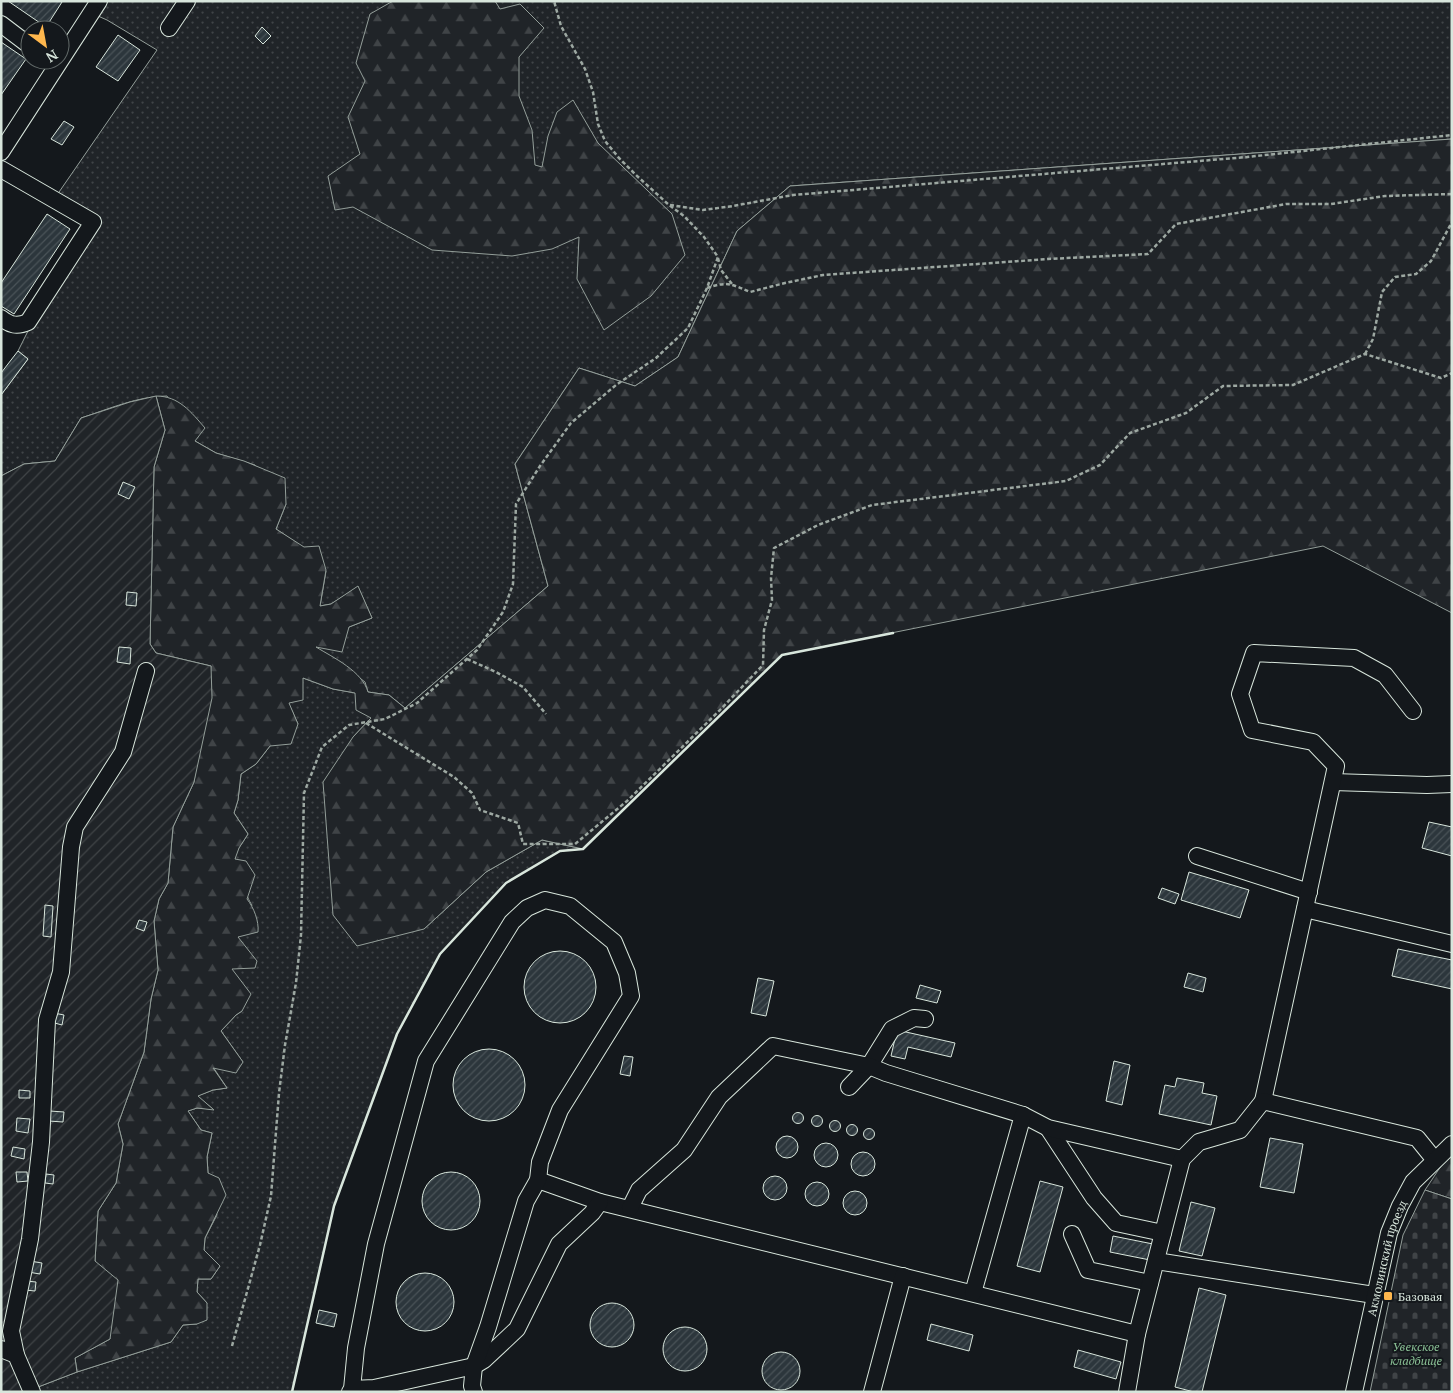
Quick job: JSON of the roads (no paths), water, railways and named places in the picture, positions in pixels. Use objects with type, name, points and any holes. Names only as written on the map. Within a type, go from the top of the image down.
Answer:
[{"type":"street","points":[[70,39],[99,1]]},
{"type":"street","points":[[169,28],[187,1]]},
{"type":"street","points":[[1,24],[20,38]]},
{"type":"street","points":[[1,152],[48,70]]},
{"type":"street","points":[[1,169],[93,222],[28,322],[19,326],[7,323],[1,318]]},
{"type":"street","points":[[1127,1392],[1150,1283],[1182,1160],[1198,1142],[1240,1130],[1264,1101],[1336,766],[1313,742],[1252,730],[1240,694],[1254,654],[1354,658],[1385,675],[1413,711]]},
{"type":"street","points":[[32,1392],[9,1352],[11,1331],[30,1239],[41,1142],[47,1020],[61,972],[71,847],[75,827],[123,752],[146,672]]},
{"type":"street","points":[[1333,782],[1452,784]]},
{"type":"street","points":[[1197,856],[1309,892]]},
{"type":"street","points":[[474,1392],[472,1386],[474,1366],[488,1327],[526,1201],[538,1180],[540,1162],[560,1110],[630,996],[627,973],[614,942],[570,906],[545,900],[527,908],[512,922],[426,1061],[376,1244],[356,1348],[351,1390],[374,1388],[474,1366],[484,1360],[517,1329],[560,1244],[592,1213],[600,1202]]},
{"type":"street","points":[[1305,909],[1452,944]]},
{"type":"street","points":[[849,1087],[869,1066],[892,1028],[914,1018],[925,1019]]},
{"type":"street","points":[[630,1208],[639,1190],[684,1150],[719,1096],[773,1046],[869,1066],[886,1073],[1023,1115],[1048,1128],[1182,1160]]},
{"type":"street","points":[[1264,1101],[1417,1138],[1434,1159]]},
{"type":"street","points":[[973,1294],[1023,1115]]},
{"type":"street","points":[[1048,1128],[1094,1198],[1116,1222],[1163,1233]]},
{"type":"street","name":"Акмолинский проезд","points":[[1354,1392],[1389,1234],[1400,1206],[1413,1182],[1434,1159],[1452,1144]]},
{"type":"street","points":[[538,1180],[600,1202],[1138,1334]]},
{"type":"street","points":[[1072,1234],[1088,1270],[1150,1283]]},
{"type":"street","points":[[1156,1261],[1374,1295]]},
{"type":"street","points":[[872,1392],[903,1276]]},
{"type":"place","name":"Базовая","points":[[1388,1296]]},
{"type":"park label","name":"Увекское кладбище","points":[[1416,1353]]}]
